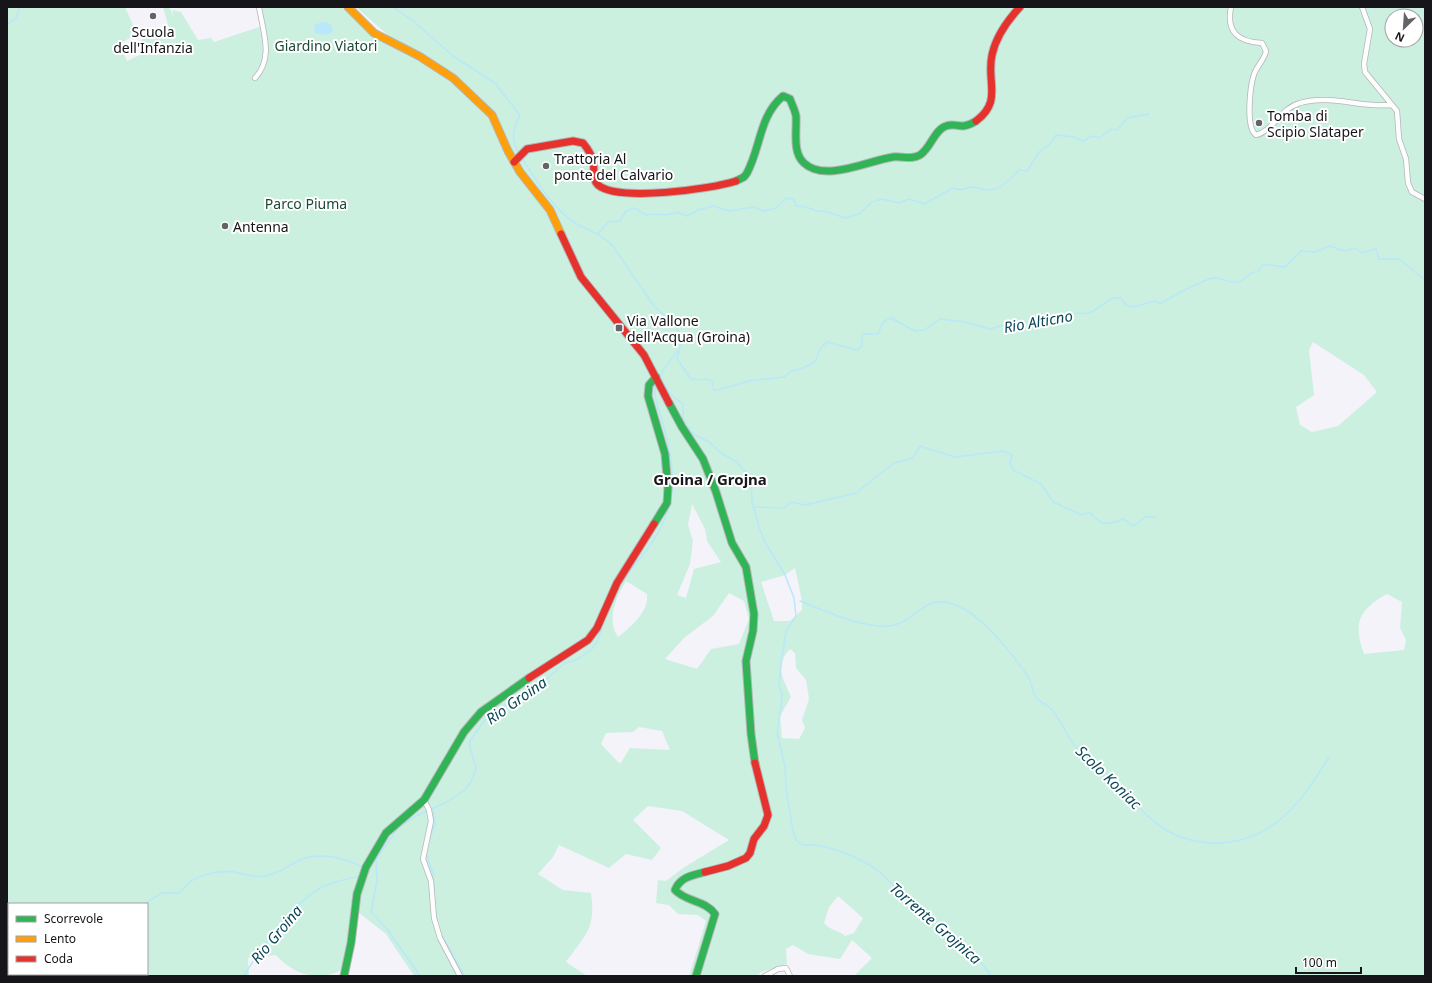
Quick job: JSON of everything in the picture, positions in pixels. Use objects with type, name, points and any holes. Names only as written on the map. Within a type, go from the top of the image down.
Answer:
[{"type":"street","points":[[255,78],[266,61],[267,52],[259,7]]},
{"type":"street","points":[[348,7],[374,32],[386,40],[419,56],[453,78],[492,115],[502,134],[508,151],[519,158],[550,210],[581,277],[644,355],[703,459],[716,492],[732,543],[746,567],[754,614],[753,632],[746,661],[751,734],[757,776],[768,815],[764,826],[754,839],[750,853],[746,858],[728,866],[687,878],[677,885],[675,890],[678,895],[705,905],[714,914],[696,976]]},
{"type":"street","points":[[519,158],[528,149],[573,141],[582,143],[589,150],[594,163],[594,180],[598,186],[611,192],[676,192],[733,183],[744,177],[749,169],[766,118],[773,104],[783,96],[790,99],[795,109],[799,155],[805,164],[818,170],[865,166],[894,157],[915,158],[925,152],[939,131],[945,126],[952,124],[960,127],[968,126],[987,111],[993,100],[994,90],[991,77],[992,51],[995,40],[1010,18],[1020,7]]},
{"type":"street","points":[[1230,7],[1229,24],[1235,34],[1251,43],[1262,43],[1266,51],[1256,71],[1252,84],[1250,117],[1251,129],[1256,135],[1263,132],[1287,108],[1299,103],[1314,100],[1392,105]]},
{"type":"street","points":[[1362,7],[1370,29],[1364,64],[1365,72],[1397,111],[1399,139],[1406,159],[1408,183],[1412,192],[1425,199]]},
{"type":"street","points":[[344,976],[357,894],[366,867],[386,833],[424,800],[464,732],[481,712],[528,678],[588,640],[596,628],[617,583],[667,503],[668,488],[665,454],[648,396],[649,385],[656,377]]},
{"type":"street","points":[[424,800],[429,810],[431,821],[423,859],[431,881],[434,918],[440,938],[460,976]]},
{"type":"street","points":[[765,976],[778,969],[786,968],[790,976]]},
{"type":"green space","points":[[7,7],[125,7],[137,34],[119,44],[127,61],[146,52],[141,40],[169,28],[163,7],[169,7],[174,17],[172,10],[181,12],[198,40],[211,38],[214,42],[262,26],[266,61],[268,51],[260,7],[344,7],[376,38],[405,50],[356,7],[1425,7],[1425,976],[854,976],[872,958],[852,940],[840,959],[808,954],[793,945],[786,949],[787,964],[761,972],[757,976],[689,976],[706,921],[698,915],[678,914],[669,905],[656,903],[658,880],[666,881],[683,868],[729,840],[682,811],[648,806],[633,820],[661,848],[652,860],[626,854],[609,868],[559,845],[553,857],[538,874],[563,890],[591,893],[591,923],[584,937],[566,962],[587,976],[414,976],[386,934],[353,908],[345,968],[336,973],[317,976],[308,975],[291,968],[276,955],[248,958],[249,976],[14,976],[148,975],[148,903],[8,903],[7,973]],"holes":[[[1313,342],[1364,375],[1377,392],[1338,426],[1312,432],[1300,425],[1296,407],[1314,395],[1309,350]],[[692,504],[705,529],[707,541],[721,562],[694,569],[686,598],[677,595],[690,564],[693,541],[688,525]],[[795,568],[802,601],[802,610],[790,621],[774,621],[761,582],[785,575]],[[626,581],[647,594],[647,601],[638,618],[618,637],[614,630],[613,616],[616,601]],[[729,593],[744,601],[749,619],[739,644],[711,649],[697,669],[665,659],[684,638],[713,616]],[[1387,594],[1402,602],[1400,628],[1406,640],[1404,650],[1364,654],[1359,634],[1360,619],[1370,606]],[[790,649],[795,653],[796,668],[806,680],[809,699],[802,720],[805,728],[799,739],[782,738],[780,716],[791,697],[785,684],[781,667],[782,661]],[[639,727],[662,731],[670,750],[630,748],[620,764],[601,744],[606,733],[633,732]],[[838,896],[863,918],[854,933],[845,936],[840,932],[826,926],[824,923],[829,907]]]},
{"type":"water","points":[[326,22],[332,26],[333,32],[325,35],[315,33],[314,25]]},
{"type":"waterway","points":[[7,25],[16,18],[20,7]]},
{"type":"waterway","points":[[393,7],[412,20],[453,56],[495,83],[520,115],[514,130],[514,144],[519,153]]},
{"type":"waterway","points":[[597,235],[608,222],[620,221],[626,211],[634,208],[646,215],[669,215],[677,212],[687,216],[698,210],[713,206],[729,211],[754,207],[764,211],[776,208],[787,198],[794,199],[796,206],[828,212],[845,218],[859,214],[872,202],[882,199],[899,203],[909,199],[924,204],[953,188],[961,190],[974,187],[992,190],[1001,186],[1019,170],[1027,171],[1040,151],[1049,145],[1056,135],[1074,137],[1083,141],[1092,136],[1100,138],[1111,129],[1117,130],[1127,118],[1149,114]]},
{"type":"waterway","name":"Torrente Grojnica","points":[[522,158],[545,193],[559,210],[575,223],[608,241],[654,306],[676,326],[683,341],[677,352],[664,368],[660,378],[670,394],[683,404],[683,420],[693,434],[709,442],[721,453],[737,462],[751,479],[752,502],[760,530],[766,544],[785,575],[794,598],[796,616],[786,631],[781,665],[779,685],[782,694],[777,732],[785,767],[786,789],[793,831],[796,840],[803,845],[834,849],[867,863],[876,869],[909,902],[965,946],[991,976]]},
{"type":"waterway","name":"Rio Alticno","points":[[679,352],[677,359],[691,379],[707,379],[714,382],[712,387],[714,390],[718,390],[748,381],[784,377],[792,371],[815,362],[820,349],[827,342],[857,350],[862,346],[862,334],[878,334],[883,322],[891,318],[915,331],[924,330],[940,319],[965,322],[990,329],[1017,321],[1027,322],[1061,314],[1090,313],[1113,298],[1121,298],[1126,305],[1133,307],[1155,301],[1161,304],[1209,279],[1219,278],[1232,282],[1238,282],[1243,280],[1249,274],[1259,271],[1263,264],[1285,267],[1301,251],[1315,252],[1330,246],[1344,251],[1355,248],[1362,253],[1376,249],[1379,259],[1399,259],[1425,280]]},
{"type":"waterway","name":"Rio Groina","points":[[624,578],[640,559],[662,525],[672,492],[670,452],[656,400],[656,383]]},
{"type":"waterway","points":[[753,507],[784,508],[791,502],[805,505],[856,493],[894,463],[913,458],[920,446],[955,457],[1003,451],[1012,455],[1010,463],[1013,470],[1041,484],[1053,502],[1082,515],[1089,512],[1100,522],[1112,523],[1123,519],[1134,526],[1145,517],[1155,517]]},
{"type":"waterway","name":"Scolo Koniac","points":[[800,601],[855,622],[877,626],[899,624],[922,608],[930,604],[940,602],[951,603],[966,610],[1000,641],[1029,678],[1036,697],[1039,701],[1052,710],[1079,751],[1092,760],[1112,778],[1156,823],[1169,832],[1188,839],[1208,843],[1235,841],[1253,836],[1269,827],[1284,816],[1296,804],[1308,789],[1329,757]]},
{"type":"waterway","name":"Rio Groina","points":[[367,872],[398,828],[416,816],[445,803],[466,789],[473,778],[476,767],[470,748],[470,741],[484,721],[516,697],[543,682],[565,663],[578,659],[591,650],[598,640],[605,617]]},
{"type":"waterway","points":[[429,841],[435,825],[433,808]]},
{"type":"waterway","points":[[426,853],[433,873],[435,907]]},
{"type":"waterway","points":[[146,903],[162,893],[179,893],[195,879],[217,872],[234,872],[253,876],[265,876],[278,872],[298,861],[314,856],[340,859],[363,867]]},
{"type":"waterway","points":[[376,860],[377,881],[371,912],[387,929],[420,976]]},
{"type":"waterway","name":"Rio Groina","points":[[244,976],[276,929],[307,897],[327,885],[361,876]]},
{"type":"waterway","points":[[440,932],[465,976]]},
{"type":"traffic: fast","points":[[736,181],[744,177],[747,173],[752,163],[769,113],[783,96],[790,99],[796,114],[796,147],[800,158],[804,163],[813,169],[824,171],[848,169],[893,157],[910,158],[917,156],[924,152],[935,135],[942,128],[950,125],[962,126],[976,121]]},
{"type":"traffic: fast","points":[[654,524],[667,503],[668,488],[665,454],[648,396],[649,385],[656,377]]},
{"type":"traffic: fast","points":[[669,403],[682,427],[703,459],[716,492],[732,543],[746,567],[754,614],[753,631],[746,661],[751,734],[755,763]]},
{"type":"traffic: fast","points":[[344,976],[351,943],[357,894],[366,867],[386,833],[424,800],[464,732],[481,712],[529,678]]},
{"type":"traffic: fast","points":[[696,976],[715,914],[711,909],[701,903],[684,897],[675,890],[684,879],[705,872]]},
{"type":"traffic: slow","points":[[348,7],[374,33],[419,56],[453,78],[492,115],[508,151],[520,172],[550,210],[561,234]]},
{"type":"traffic: jam","points":[[976,121],[984,114],[989,106],[992,91],[992,55],[996,41],[1006,23],[1020,7]]},
{"type":"traffic: jam","points":[[514,162],[527,149],[573,141],[583,143],[587,148],[591,154],[594,165],[594,177],[596,183],[609,190],[625,193],[666,192],[707,187],[736,181]]},
{"type":"traffic: jam","points":[[561,234],[581,277],[644,355],[669,403]]},
{"type":"traffic: jam","points":[[529,678],[588,640],[597,628],[617,583],[654,524]]},
{"type":"traffic: jam","points":[[705,872],[728,866],[746,858],[750,853],[754,839],[764,826],[768,815],[755,763]]},
{"type":"place","name":"Scuola dell'Infanzia","points":[[153,16]]},
{"type":"place","name":"Tomba di Scipio Slataper","points":[[1259,123]]},
{"type":"place","name":"Trattoria Al ponte del Calvario","points":[[546,166]]},
{"type":"place","name":"Antenna","points":[[225,226]]},
{"type":"place","name":"Via Vallone dell'Acqua (Groina)","points":[[619,328]]},
{"type":"district","name":"Groina / Grojna","points":[[710,479]]},
{"type":"park label","name":"Giardino Viatori","points":[[326,45]]},
{"type":"park label","name":"Parco Piuma","points":[[306,203]]}]
